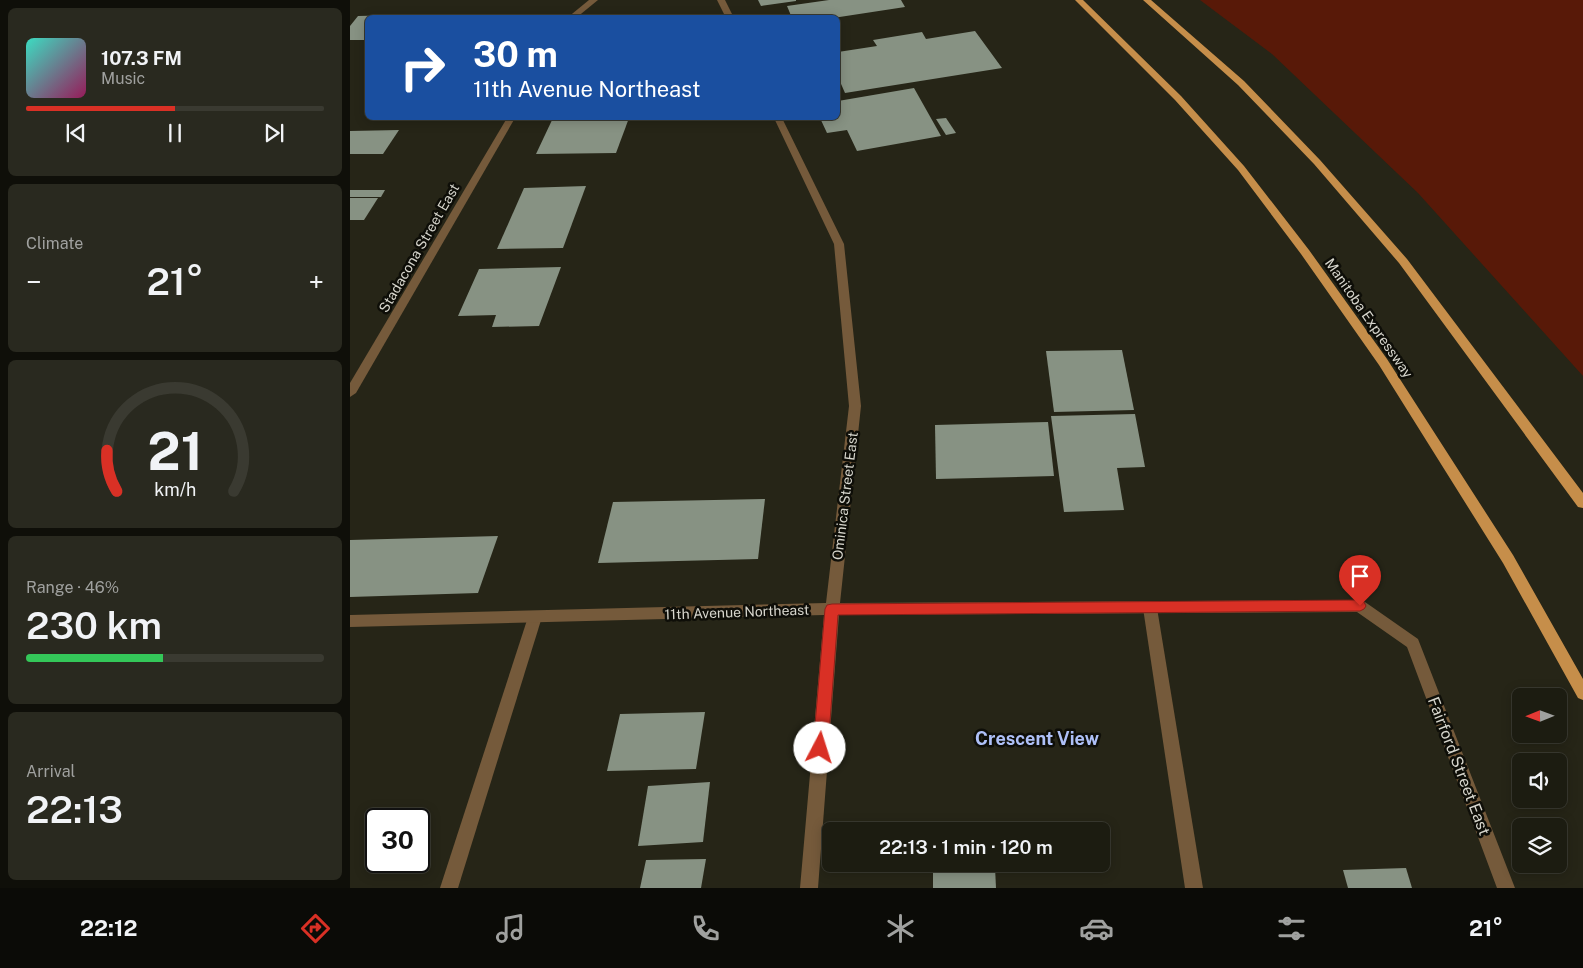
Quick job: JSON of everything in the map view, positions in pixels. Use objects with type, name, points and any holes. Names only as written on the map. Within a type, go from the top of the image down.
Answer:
[{"type":"main road","name":"Manitoba Expressway","points":[[1079,0],[1178,98],[1241,168],[1305,252],[1383,362],[1508,559],[1583,693]]},
{"type":"main road","points":[[1148,0],[1240,83],[1317,162],[1403,261],[1583,503]]},
{"type":"street","points":[[575,15],[594,0]]},
{"type":"street","points":[[721,0],[728,15]]},
{"type":"street","name":"Stadacona Street East","points":[[350,393],[510,120]]},
{"type":"street","name":"Ominica Street East","points":[[779,120],[839,244],[855,406],[832,609],[809,888]]},
{"type":"street","name":"11th Avenue Northeast","points":[[350,621],[832,609],[1360,606],[1413,643]]},
{"type":"street","points":[[1150,608],[1194,888]]},
{"type":"street","points":[[449,888],[535,617]]},
{"type":"street","name":"Fairford Street East","points":[[1413,643],[1506,888]]},
{"type":"shaded area","points":[[1200,0],[1583,0],[1583,376],[1418,193],[1272,54]]},
{"type":"building","points":[[758,0],[796,0],[796,1],[761,6]]},
{"type":"building","points":[[829,0],[901,0],[905,7],[840,17],[840,15],[791,15],[787,6]]},
{"type":"building","points":[[358,16],[365,16],[365,40],[350,40],[350,26]]},
{"type":"building","points":[[975,31],[1002,68],[845,93],[840,82],[840,52],[877,46],[873,40],[922,32],[926,39]]},
{"type":"building","points":[[914,88],[941,136],[857,151],[847,130],[827,133],[821,120],[840,120],[840,101]]},
{"type":"building","points":[[946,118],[956,133],[946,135],[936,119]]},
{"type":"building","points":[[552,120],[628,120],[616,153],[536,154]]},
{"type":"building","points":[[399,130],[383,154],[350,154],[350,131]]},
{"type":"building","points":[[586,186],[563,248],[497,249],[524,188]]},
{"type":"building","points":[[350,190],[385,190],[381,197],[350,197]]},
{"type":"building","points":[[350,198],[378,198],[364,220],[350,220]]},
{"type":"building","points":[[561,267],[539,326],[492,327],[496,315],[458,316],[479,269]]},
{"type":"building","points":[[1122,350],[1134,410],[1054,412],[1046,351]]},
{"type":"building","points":[[1135,414],[1145,467],[1117,468],[1124,510],[1064,512],[1051,416]]},
{"type":"building","points":[[1048,422],[1054,476],[936,479],[935,425]]},
{"type":"building","points":[[765,499],[758,559],[598,563],[613,502]]},
{"type":"building","points":[[498,536],[478,593],[350,597],[350,540]]},
{"type":"building","points":[[705,712],[696,769],[607,771],[620,714]]},
{"type":"building","points":[[710,782],[703,842],[638,846],[648,786]]},
{"type":"building","points":[[706,859],[701,888],[640,888],[646,860]]},
{"type":"building","points":[[1406,868],[1412,888],[1348,888],[1343,870]]},
{"type":"building","points":[[933,872],[995,872],[996,888],[933,888]]},
{"type":"district","name":"Crescent View","points":[[1037,738]]},
{"type":"route","points":[[820,748],[832,609],[1360,606]]}]
